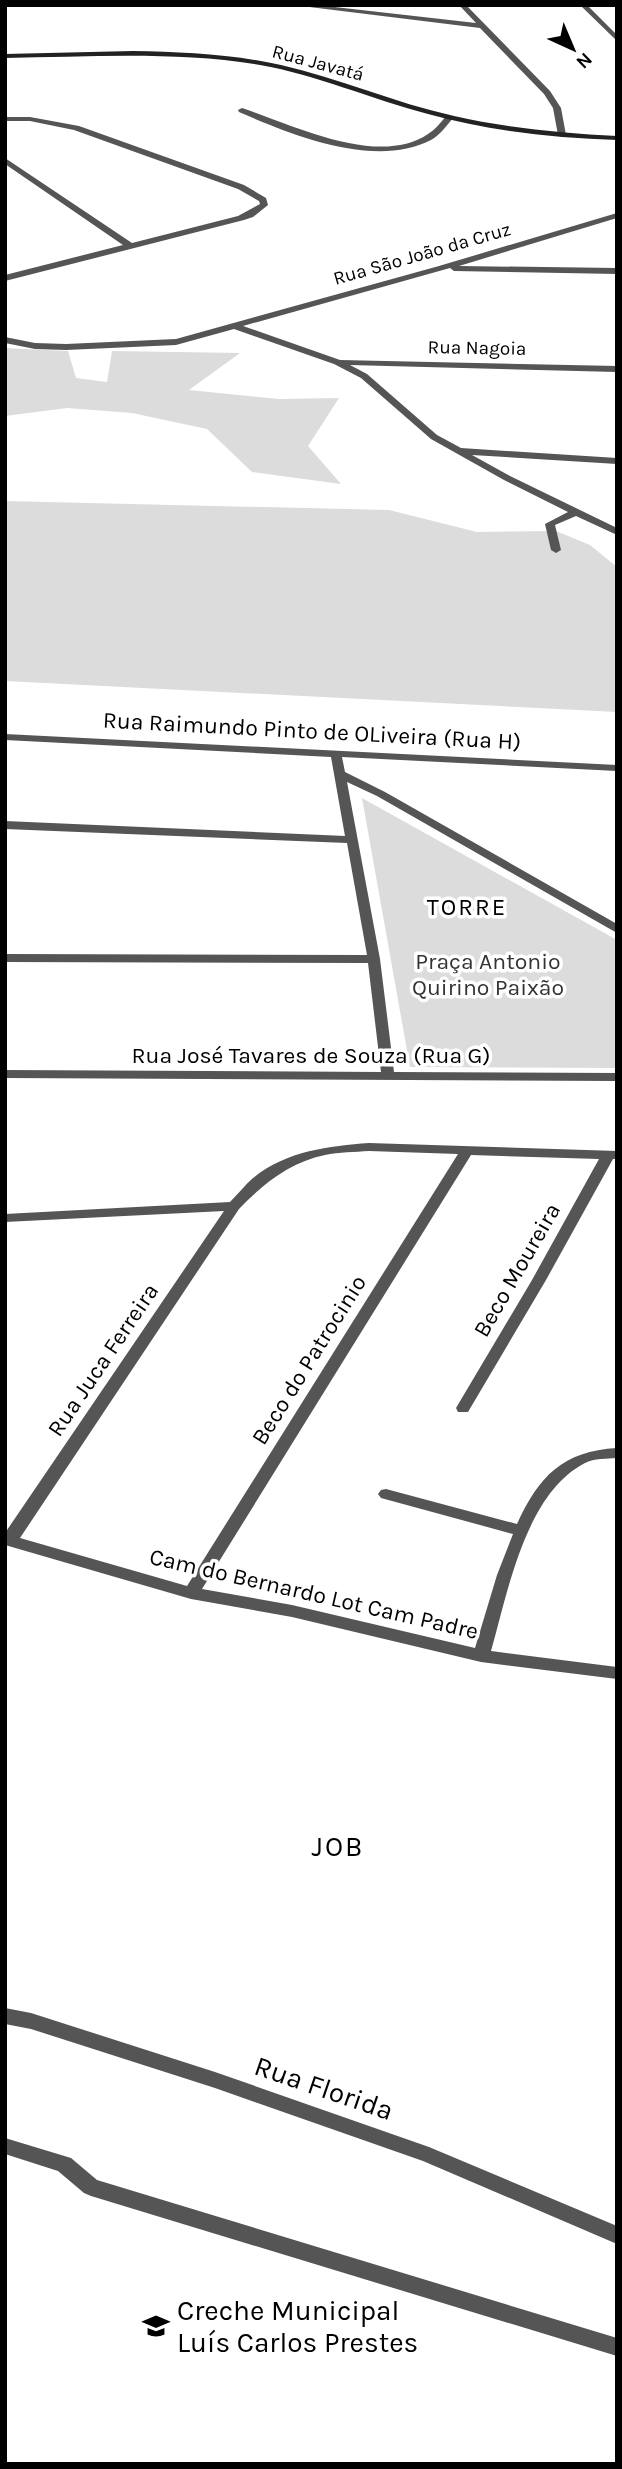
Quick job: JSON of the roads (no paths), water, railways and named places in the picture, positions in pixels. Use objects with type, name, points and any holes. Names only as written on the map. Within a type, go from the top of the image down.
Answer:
[{"type":"street","points":[[296,5],[481,26]]},
{"type":"street","points":[[462,5],[548,93],[557,108],[562,135]]},
{"type":"street","points":[[583,5],[617,39]]},
{"type":"street","name":"Rua Javatá","points":[[5,56],[225,58],[326,79],[450,117],[494,126],[562,135],[617,138]]},
{"type":"street","points":[[242,110],[279,128],[324,141],[384,147],[427,138],[450,117]]},
{"type":"street","points":[[5,119],[30,119],[76,128],[241,187],[264,200],[260,209],[250,215],[5,278]]},
{"type":"street","points":[[5,160],[130,246]]},
{"type":"street","name":"Rua São João da Cruz","points":[[5,340],[35,346],[137,346],[176,342],[442,268],[617,215]]},
{"type":"street","points":[[442,268],[617,271]]},
{"type":"street","points":[[237,327],[337,362],[364,376],[416,423],[457,451],[617,532]]},
{"type":"street","name":"Rua Nagoia","points":[[337,362],[617,369]]},
{"type":"street","points":[[457,451],[617,461]]},
{"type":"street","points":[[556,550],[550,524],[577,511]]},
{"type":"street","name":"Rua Raimundo Pinto de OLiveira (Rua H)","points":[[5,737],[617,768]]},
{"type":"street","points":[[336,754],[373,960],[388,1076]]},
{"type":"street","points":[[596,767],[617,778]]},
{"type":"street","points":[[338,773],[381,794],[617,929]]},
{"type":"street","points":[[5,825],[351,840]]},
{"type":"street","points":[[5,958],[373,960]]},
{"type":"street","name":"Rua José Tavares de Souza (Rua G)","points":[[5,1074],[617,1077]]},
{"type":"street","name":"Rua Juca Ferreira","points":[[7,1540],[234,1206],[259,1180],[290,1163],[323,1150],[369,1147],[612,1155]]},
{"type":"street","name":"Beco do Patrocinio","points":[[191,1593],[466,1152]]},
{"type":"street","name":"Beco Moureira","points":[[463,1408],[612,1155]]},
{"type":"street","points":[[5,1218],[234,1206]]},
{"type":"street","points":[[481,1656],[522,1531],[543,1488],[559,1472],[593,1455],[617,1453]]},
{"type":"street","points":[[386,1494],[522,1531]]},
{"type":"street","name":"Cam do Bernardo Lot Cam Padre","points":[[7,1540],[191,1593],[292,1611],[481,1656],[617,1673]]},
{"type":"street","name":"Rua Florida","points":[[5,2016],[31,2021],[215,2080],[429,2155],[617,2235]]},
{"type":"street","points":[[5,2146],[64,2164],[91,2187],[617,2347]]},
{"type":"place","name":"Creche Municipal Luís Carlos Prestes","points":[[156,2326]]},
{"type":"district","name":"TORRE","points":[[467,907]]},
{"type":"district","name":"JOB","points":[[338,1846]]},
{"type":"park label","name":"Praça Antonio Quirino Paixão","points":[[488,974]]}]
